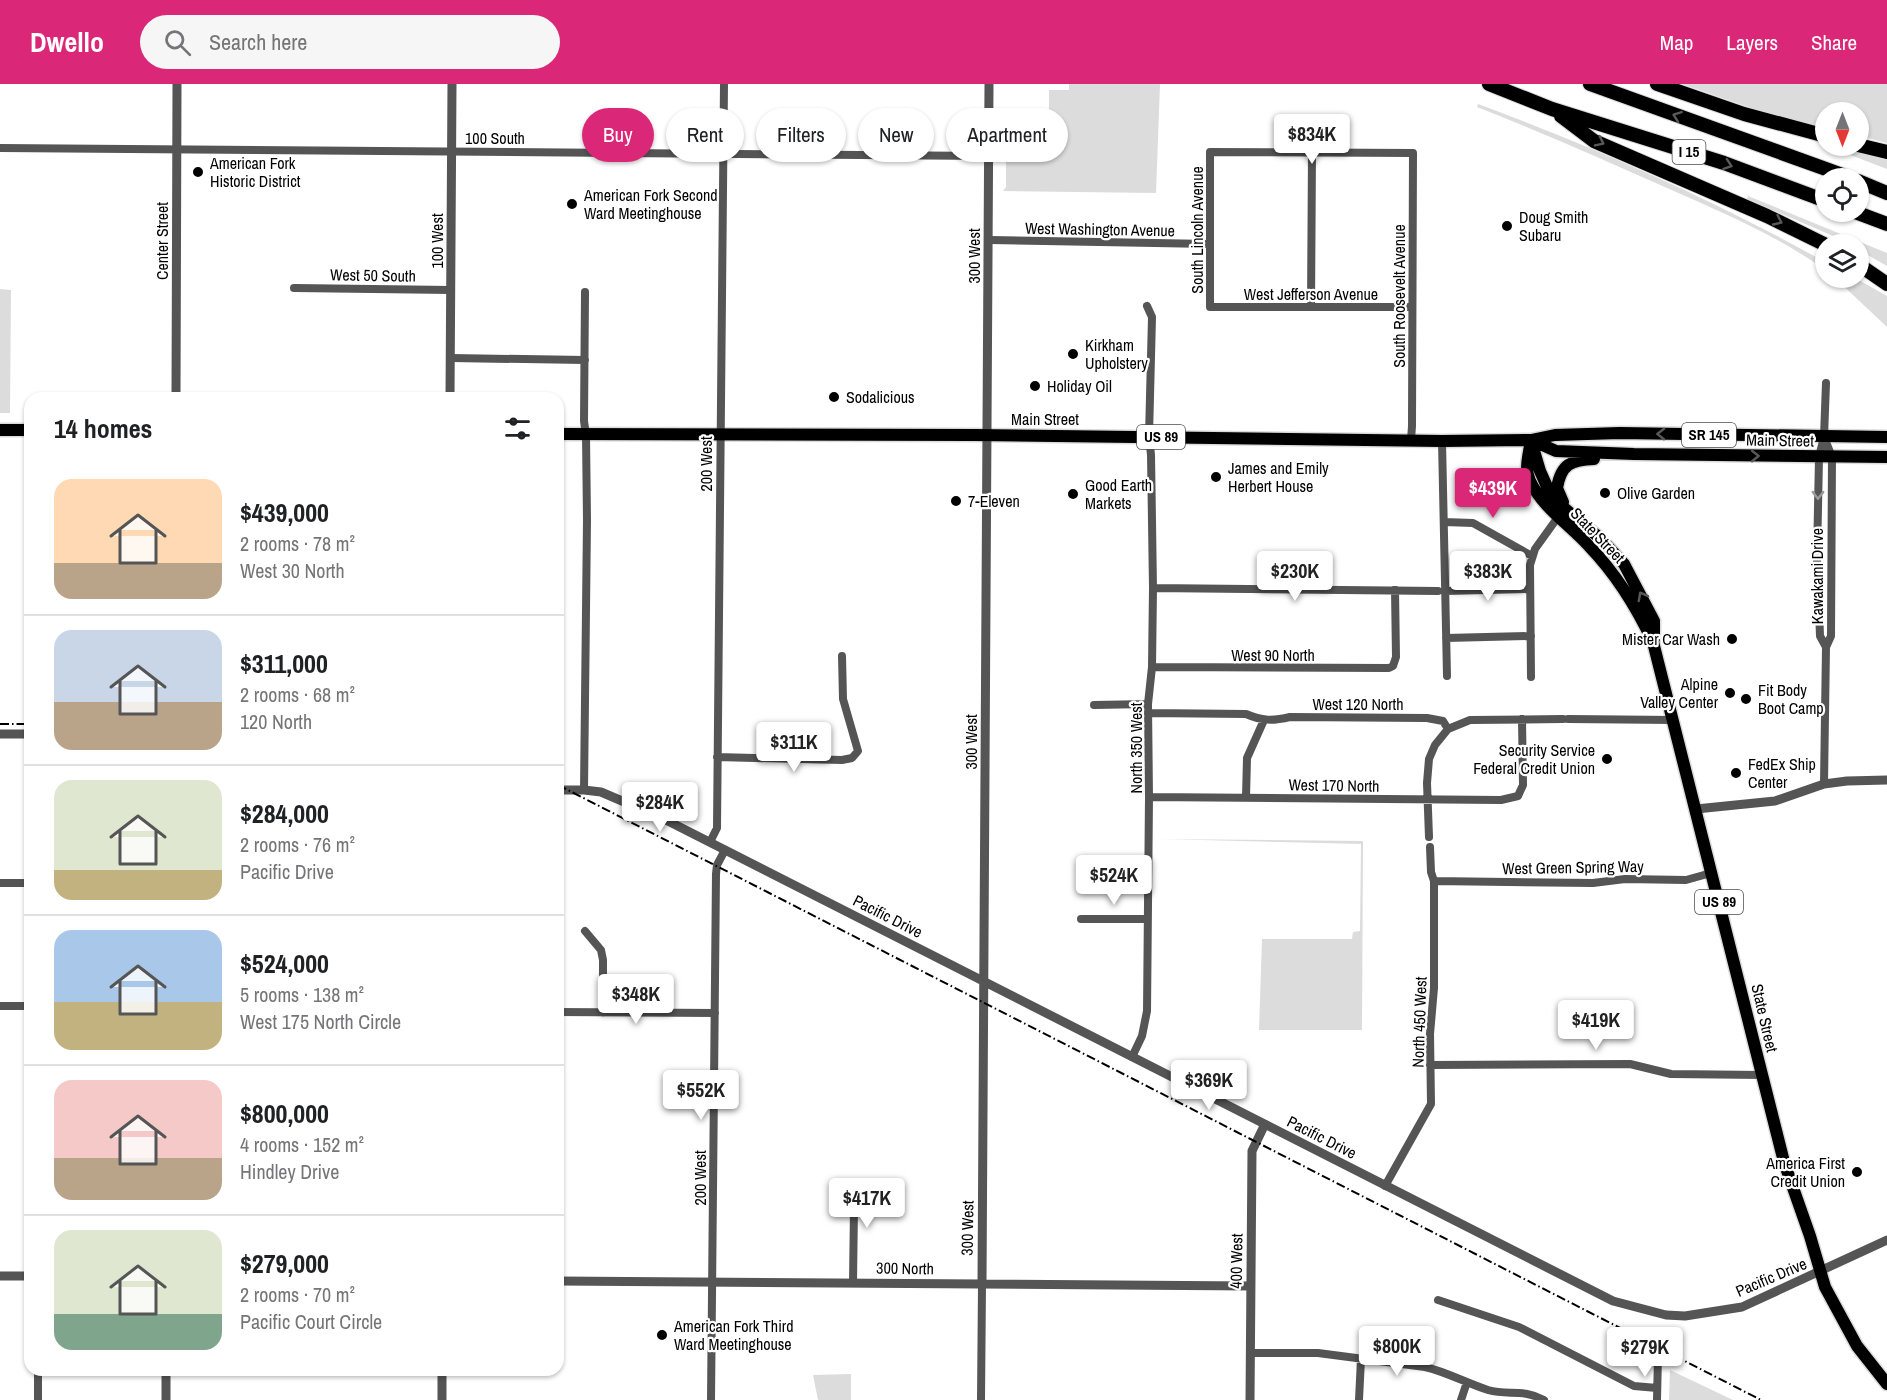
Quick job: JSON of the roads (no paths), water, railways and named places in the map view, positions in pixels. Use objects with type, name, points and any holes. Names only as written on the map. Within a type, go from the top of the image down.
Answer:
[{"type":"highway","name":"I 15","points":[[1489,84],[1552,109],[1724,164],[1815,197]]},
{"type":"highway","name":"I 15","points":[[1590,84],[1823,168]]},
{"type":"highway","points":[[1657,84],[1744,114],[1815,133]]},
{"type":"highway","points":[[1552,109],[1594,141],[1815,239]]},
{"type":"highway","points":[[1869,148],[1887,152]]},
{"type":"highway","points":[[1869,186],[1887,193]]},
{"type":"highway","points":[[1869,217],[1887,224]]},
{"type":"highway","points":[[1869,269],[1887,278]]},
{"type":"highway","points":[[1869,271],[1887,284]]},
{"type":"main road","points":[[0,430],[24,430]]},
{"type":"main road","name":"Main Street","points":[[564,434],[1149,436],[1442,441],[1531,440],[1555,435],[1620,433],[1887,437]]},
{"type":"main road","name":"Main Street","points":[[1531,440],[1556,451],[1887,457]]},
{"type":"main road","name":"State Street","points":[[1531,440],[1540,471],[1557,502],[1617,554],[1650,610],[1654,621],[1653,642]]},
{"type":"main road","name":"State Street","points":[[1531,440],[1526,465],[1529,480],[1546,505],[1558,518],[1569,525],[1608,567],[1653,642],[1784,1162],[1825,1287],[1857,1346],[1887,1384]]},
{"type":"main road","name":"State Street","points":[[1570,511],[1559,496],[1557,488],[1561,472],[1565,467],[1578,460],[1619,459],[1634,454]]},
{"type":"street","name":"Center Street","points":[[176,392],[177,84]]},
{"type":"street","name":"100 West","points":[[450,392],[452,84]]},
{"type":"street","name":"200 West","points":[[724,84],[724,108]]},
{"type":"street","name":"300 West","points":[[989,84],[989,108]]},
{"type":"street","name":"100 South","points":[[0,148],[666,154]]},
{"type":"street","name":"South Lincoln Avenue","points":[[1210,307],[1210,152],[1312,152]]},
{"type":"street","name":"South Roosevelt Avenue","points":[[1312,152],[1413,153],[1412,440]]},
{"type":"street","points":[[1311,307],[1312,152]]},
{"type":"street","name":"100 South","points":[[744,154],[946,156]]},
{"type":"street","name":"200 West","points":[[710,842],[717,828],[723,162]]},
{"type":"street","name":"300 West","points":[[981,1400],[990,162]]},
{"type":"street","name":"West Washington Avenue","points":[[990,240],[1210,244]]},
{"type":"street","name":"West 50 South","points":[[294,288],[451,290]]},
{"type":"street","points":[[584,790],[585,292]]},
{"type":"street","name":"North 350 West","points":[[1131,1056],[1142,1036],[1147,1011],[1148,704],[1152,668],[1153,588],[1149,436],[1152,317],[1147,306]]},
{"type":"street","name":"West Jefferson Avenue","points":[[1210,307],[1412,307]]},
{"type":"street","points":[[450,358],[585,360]]},
{"type":"street","points":[[1824,437],[1826,384]]},
{"type":"street","name":"Kawakami Drive","points":[[1824,437],[1819,457],[1817,558],[1820,636],[1826,647]]},
{"type":"street","name":"Kawakami Drive","points":[[1824,437],[1832,457],[1831,636],[1826,647]]},
{"type":"street","points":[[1442,441],[1444,522],[1442,591],[1447,676]]},
{"type":"street","points":[[1531,677],[1532,556],[1558,518]]},
{"type":"street","points":[[1444,522],[1473,523],[1532,556]]},
{"type":"street","points":[[1153,588],[1442,591],[1530,589]]},
{"type":"street","name":"West 90 North","points":[[1152,668],[1384,669],[1393,666],[1396,657],[1395,590]]},
{"type":"street","points":[[1446,638],[1531,636]]},
{"type":"street","points":[[1824,784],[1826,647]]},
{"type":"street","points":[[717,757],[842,760],[852,758],[858,752],[843,699],[842,656]]},
{"type":"street","points":[[1094,705],[1148,704]]},
{"type":"street","name":"West 120 North","points":[[1148,713],[1245,714],[1272,722],[1290,717],[1427,718],[1443,722],[1449,729]]},
{"type":"street","name":"West 170 North","points":[[1149,797],[1501,800],[1518,796],[1523,785],[1522,719]]},
{"type":"street","points":[[1246,797],[1247,758],[1264,720]]},
{"type":"street","points":[[1429,837],[1427,800],[1429,759],[1435,745],[1449,729],[1470,720],[1674,720]]},
{"type":"street","points":[[0,734],[24,734]]},
{"type":"street","points":[[1696,809],[1775,801],[1824,784],[1887,780]]},
{"type":"street","name":"Pacific Drive","points":[[564,790],[584,790],[613,797],[710,842],[1613,1301],[1657,1313],[1694,1315],[1742,1307],[1887,1240]]},
{"type":"street","name":"North 450 West","points":[[1385,1186],[1431,1104],[1430,1034],[1434,988],[1434,880],[1431,872],[1430,848]]},
{"type":"street","name":"200 West","points":[[711,1400],[716,874],[717,866],[725,850]]},
{"type":"street","name":"West Green Spring Way","points":[[1434,880],[1593,883],[1625,879],[1686,880],[1712,873]]},
{"type":"street","points":[[0,883],[24,883]]},
{"type":"street","points":[[1081,919],[1147,919]]},
{"type":"street","points":[[585,931],[601,950],[603,1013]]},
{"type":"street","points":[[0,1006],[24,1006]]},
{"type":"street","points":[[564,1012],[715,1013]]},
{"type":"street","points":[[1430,1065],[1630,1064],[1671,1074],[1762,1075]]},
{"type":"street","name":"400 West","points":[[1250,1400],[1252,1151],[1265,1124]]},
{"type":"street","points":[[845,1187],[851,1193],[854,1207],[853,1283]]},
{"type":"street","points":[[0,1276],[24,1276]]},
{"type":"street","name":"300 North","points":[[564,1281],[1251,1286]]},
{"type":"street","points":[[1438,1300],[1519,1328],[1634,1386],[1658,1388]]},
{"type":"street","points":[[1250,1353],[1318,1353],[1436,1370],[1491,1391],[1531,1394],[1544,1400]]},
{"type":"street","points":[[1657,1400],[1658,1355]]},
{"type":"street","points":[[1359,1400],[1361,1359]]},
{"type":"street","points":[[38,1376],[38,1400]]},
{"type":"street","points":[[166,1376],[166,1400]]},
{"type":"street","points":[[442,1376],[442,1400]]},
{"type":"street","points":[[1461,1400],[1467,1382]]},
{"type":"railway","points":[[0,724],[24,724]]},
{"type":"railway","points":[[564,788],[1761,1400]]},
{"type":"place","name":"American Fork Historic District","points":[[198,172]]},
{"type":"place","name":"American Fork Second Ward Meetinghouse","points":[[572,204]]},
{"type":"place","name":"Doug Smith Subaru","points":[[1507,226]]},
{"type":"place","name":"Kirkham Upholstery","points":[[1073,354]]},
{"type":"place","name":"Holiday Oil","points":[[1035,386]]},
{"type":"place","name":"Sodalicious","points":[[834,397]]},
{"type":"place","name":"James and Emily Herbert House","points":[[1216,477]]},
{"type":"place","name":"Olive Garden","points":[[1605,493]]},
{"type":"place","name":"Good Earth Markets","points":[[1073,494]]},
{"type":"place","name":"7-Eleven","points":[[956,501]]},
{"type":"place","name":"Mister Car Wash","points":[[1732,639]]},
{"type":"place","name":"Alpine Valley Center","points":[[1730,693]]},
{"type":"place","name":"Fit Body Boot Camp","points":[[1746,699]]},
{"type":"place","name":"Security Service Federal Credit Union","points":[[1607,759]]},
{"type":"place","name":"FedEx Ship Center","points":[[1736,773]]},
{"type":"place","name":"America First Credit Union","points":[[1857,1172]]},
{"type":"place","name":"American Fork Third Ward Meetinghouse","points":[[662,1335]]}]
